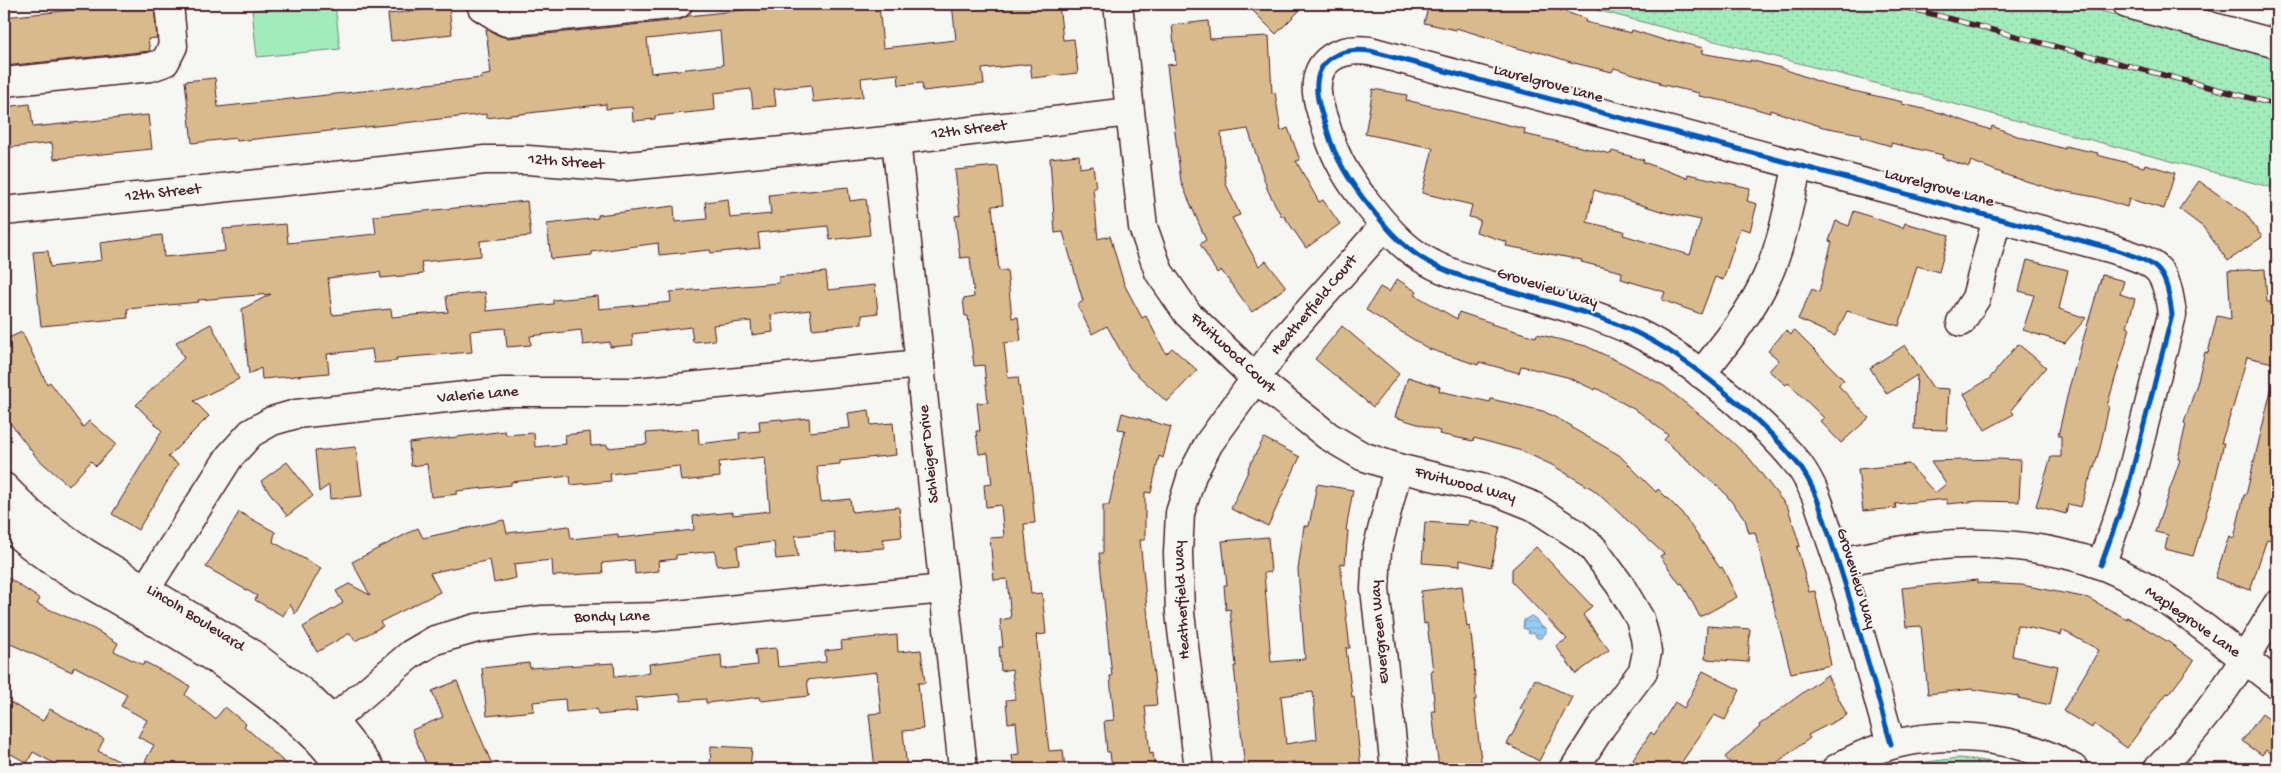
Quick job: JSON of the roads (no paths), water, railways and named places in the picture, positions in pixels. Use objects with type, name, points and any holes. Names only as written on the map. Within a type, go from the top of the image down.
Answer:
[{"type":"street","points":[[4,82],[150,68],[165,62],[173,46],[169,4]]},
{"type":"street","points":[[482,5],[506,22],[677,4]]},
{"type":"street","name":"Fruitwood Court","points":[[1118,4],[1143,227],[1159,272],[1188,314],[1256,379],[1328,436],[1362,456],[1398,468]]},
{"type":"street","points":[[2128,4],[2277,44]]},
{"type":"street","name":"Groveview Way","points":[[1440,69],[1352,48],[1329,58],[1319,72],[1317,94],[1333,151],[1351,184],[1400,242],[1421,258],[1454,274],[1598,317],[1635,332],[1661,346],[1700,374],[1762,425],[1799,466],[1816,496],[1839,562],[1891,744]]},
{"type":"street","name":"Laurelgrove Lane","points":[[1440,69],[2113,249],[2149,261],[2160,270],[2169,290],[2172,315],[2126,495],[2101,565]]},
{"type":"street","name":"12th Street","points":[[4,211],[485,160],[528,160],[617,167],[896,140],[1129,112]]},
{"type":"street","name":"Schleiger Drive","points":[[896,140],[963,769]]},
{"type":"street","points":[[1700,374],[1736,330],[1767,279],[1782,236],[1798,164]]},
{"type":"street","points":[[1961,322],[1976,298],[1997,218]]},
{"type":"street","name":"Heatherfield Court","points":[[1231,413],[1284,340],[1320,296],[1384,225]]},
{"type":"street","name":"Valerie Lane","points":[[140,599],[230,456],[251,433],[272,421],[296,414],[503,392],[637,392],[920,364]]},
{"type":"street","name":"Heatherfield Way","points":[[1199,769],[1180,613],[1178,553],[1180,513],[1192,475],[1209,443],[1231,413]]},
{"type":"street","name":"Fruitwood Way","points":[[1398,468],[1498,492],[1533,506],[1576,534],[1592,548],[1620,585],[1640,619],[1647,652],[1643,671],[1601,727],[1574,769]]},
{"type":"street","name":"Evergreen Way","points":[[1395,769],[1375,589],[1377,550],[1398,468]]},
{"type":"street","name":"Lincoln Boulevard","points":[[4,487],[31,514],[76,546],[140,599]]},
{"type":"street","name":"Lincoln Boulevard","points":[[4,522],[16,534],[68,572],[140,599],[248,651],[306,695],[343,769]]},
{"type":"street","name":"Maplegrove Lane","points":[[1839,562],[1932,546],[1980,543],[2050,551],[2101,565],[2176,608],[2277,684]]},
{"type":"street","name":"Bondy Lane","points":[[323,728],[411,654],[435,640],[477,628],[543,620],[655,617],[944,589]]},
{"type":"street","points":[[2158,769],[2185,743],[2224,693],[2277,605]]},
{"type":"street","name":"Lincoln Boulevard","points":[[323,728],[371,769]]},
{"type":"street","points":[[1836,769],[1854,758],[1891,744],[1922,739],[1972,738],[2017,745],[2074,769]]},
{"type":"water","points":[[1531,616],[1536,619],[1540,626],[1546,628],[1546,633],[1541,638],[1537,638],[1534,633],[1529,634],[1528,630],[1523,628],[1524,620]]},
{"type":"railway","points":[[1894,4],[2277,105]]}]
